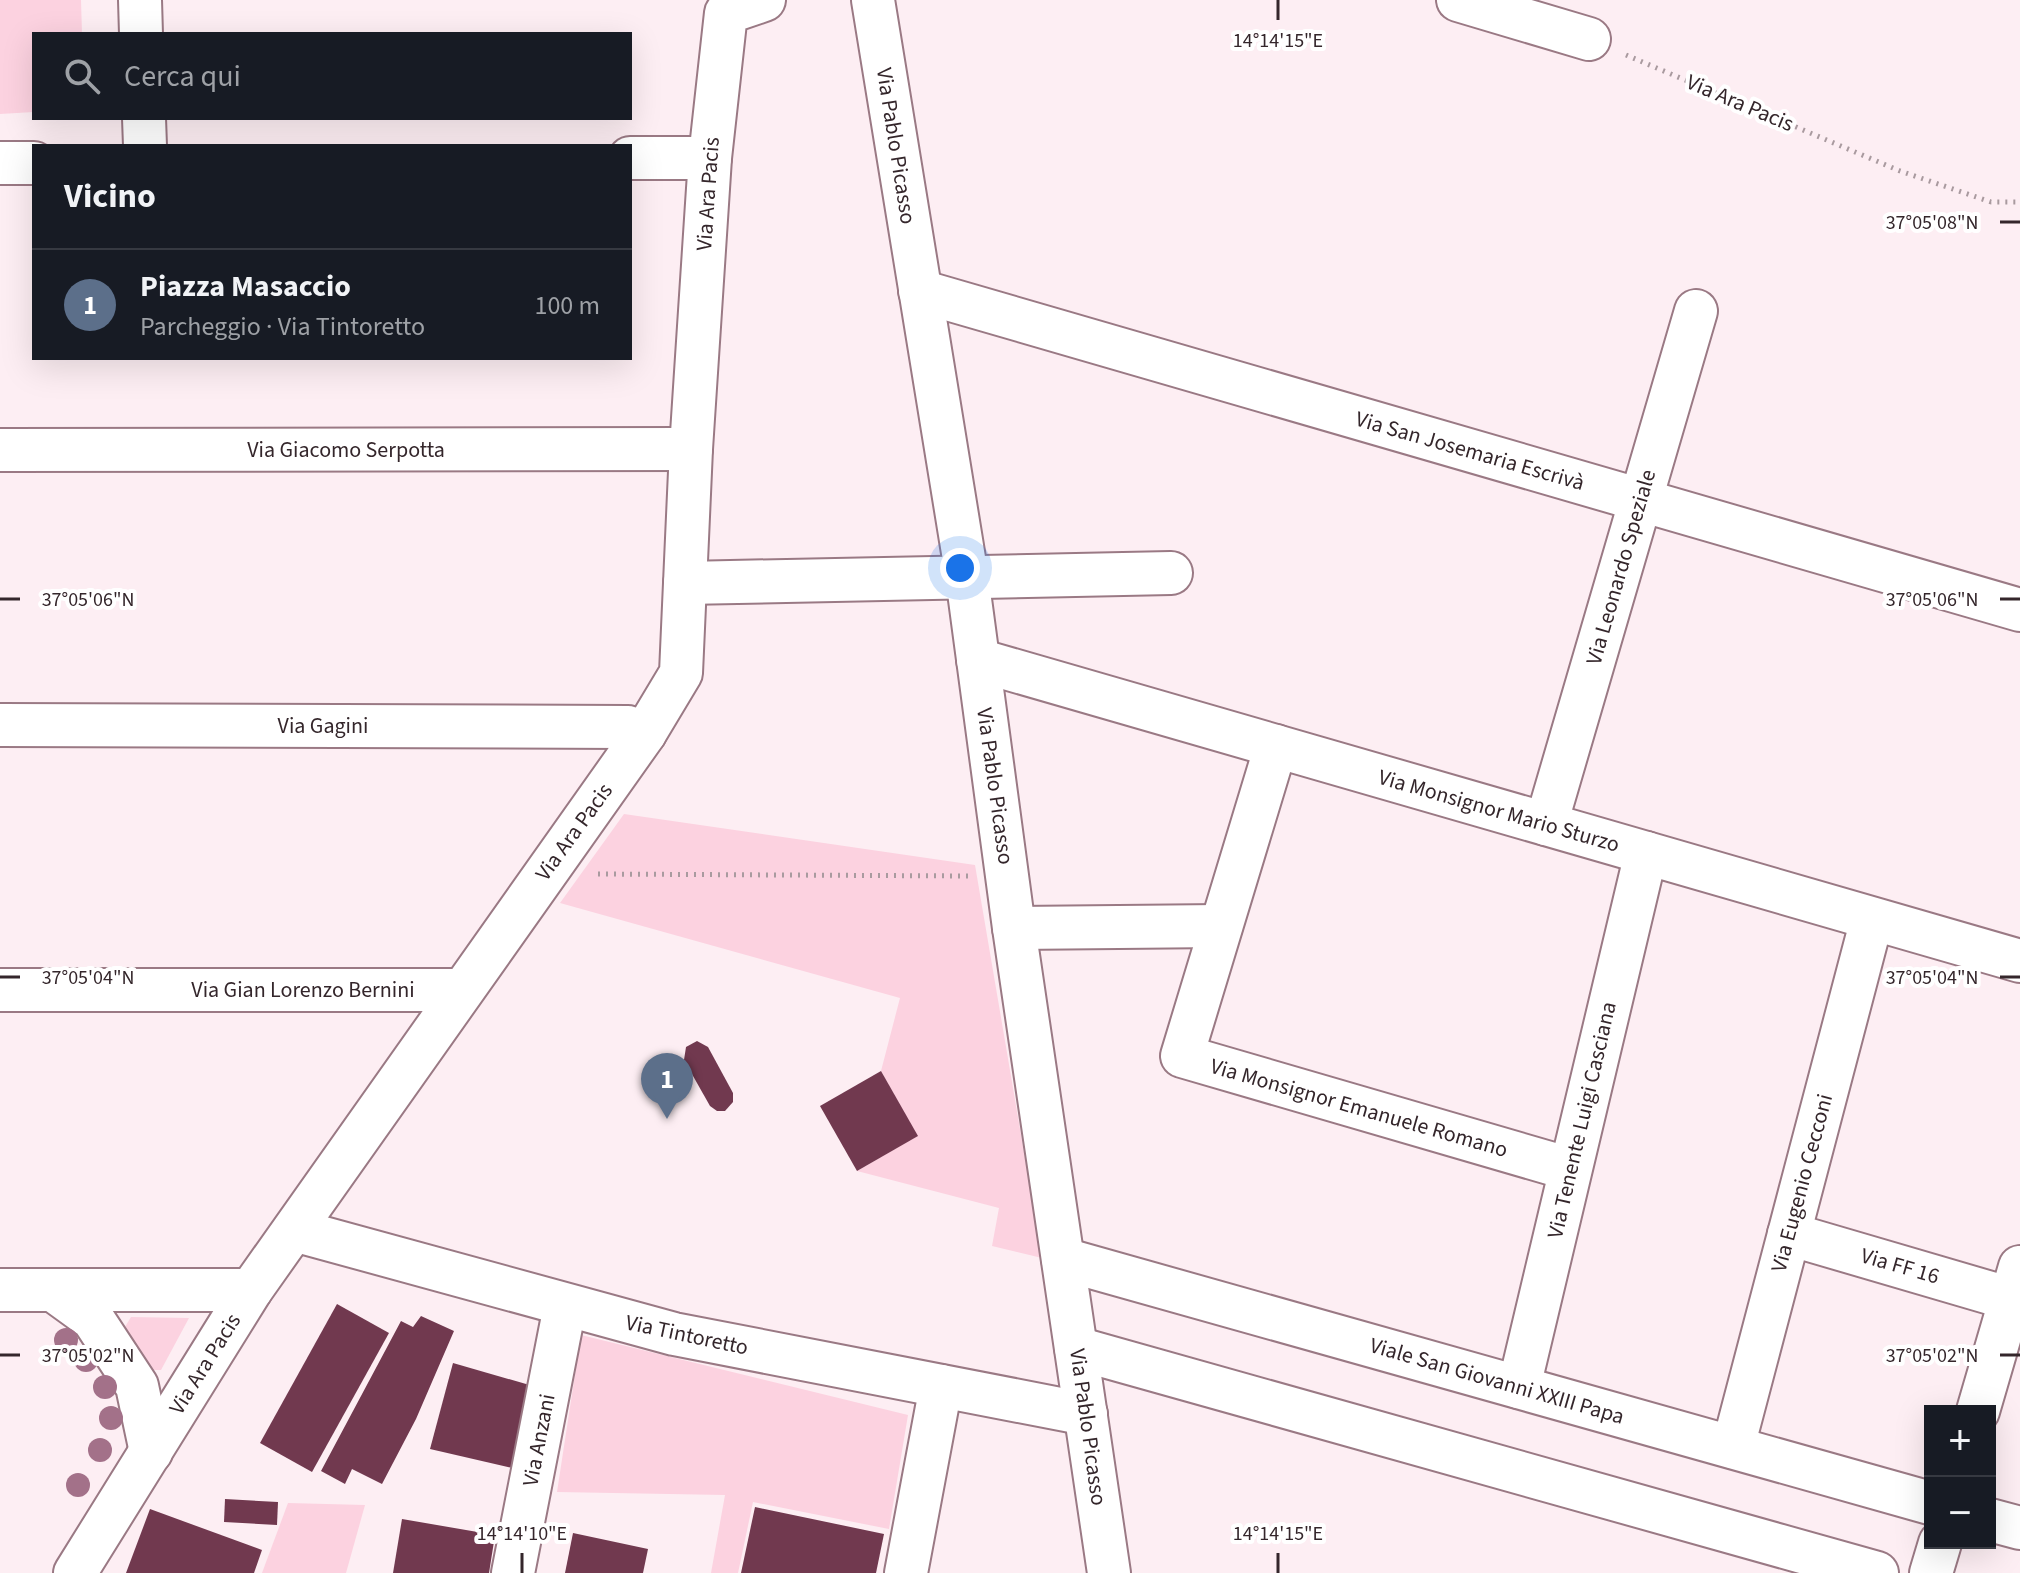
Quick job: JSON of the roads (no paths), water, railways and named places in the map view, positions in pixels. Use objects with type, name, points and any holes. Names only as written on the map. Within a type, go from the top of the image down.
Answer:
[{"type":"street","points":[[140,0],[141,32]]},
{"type":"street","name":"Via Pablo Picasso","points":[[873,0],[967,577],[1014,928],[1109,1573]]},
{"type":"street","points":[[1464,1],[1589,39]]},
{"type":"street","name":"Via Ara Pacis","points":[[75,1573],[251,1290],[645,733],[681,673],[691,449],[710,158],[739,4]]},
{"type":"street","points":[[144,120],[145,144]]},
{"type":"street","points":[[632,158],[710,158]]},
{"type":"street","points":[[0,163],[32,163]]},
{"type":"street","name":"Via San Josemaria Escrivà","points":[[920,291],[2020,610]]},
{"type":"street","name":"Via Leonardo Speziale","points":[[1546,824],[1696,311]]},
{"type":"street","name":"Via Giacomo Serpotta","points":[[0,450],[691,449]]},
{"type":"street","points":[[685,583],[1171,573]]},
{"type":"street","name":"Via Monsignor Mario Sturzo","points":[[978,660],[2020,961]]},
{"type":"street","name":"Via Gagini","points":[[0,725],[628,727],[645,733]]},
{"type":"street","name":"Via Monsignor Emanuele Romano","points":[[1276,746],[1182,1056],[1570,1169]]},
{"type":"street","name":"Via Tenente Luigi Casciana","points":[[1519,1387],[1646,853]]},
{"type":"street","name":"Via Eugenio Cecconi","points":[[1733,1447],[1872,919]]},
{"type":"street","points":[[1014,928],[1221,926]]},
{"type":"street","name":"Via Gian Lorenzo Bernini","points":[[0,990],[461,990]]},
{"type":"street","name":"Via Tintoretto","points":[[294,1230],[674,1334],[1086,1414]]},
{"type":"street","name":"Via FF 16","points":[[1789,1234],[2016,1283]]},
{"type":"street","name":"Viale San Giovanni XXIII Papa","points":[[1063,1259],[1924,1501]]},
{"type":"street","points":[[1980,1405],[2016,1283]]},
{"type":"street","points":[[0,1290],[251,1290]]},
{"type":"street","points":[[53,1290],[93,1319],[137,1386],[151,1452]]},
{"type":"street","name":"Via Anzani","points":[[513,1573],[565,1306]]},
{"type":"street","points":[[1076,1348],[1877,1573]]},
{"type":"street","points":[[906,1573],[941,1386]]},
{"type":"street","points":[[1996,1522],[2020,1528]]},
{"type":"street","points":[[1931,1573],[1938,1549]]},
{"type":"place","name":"Piazza Masaccio","points":[[667,1119]]}]
